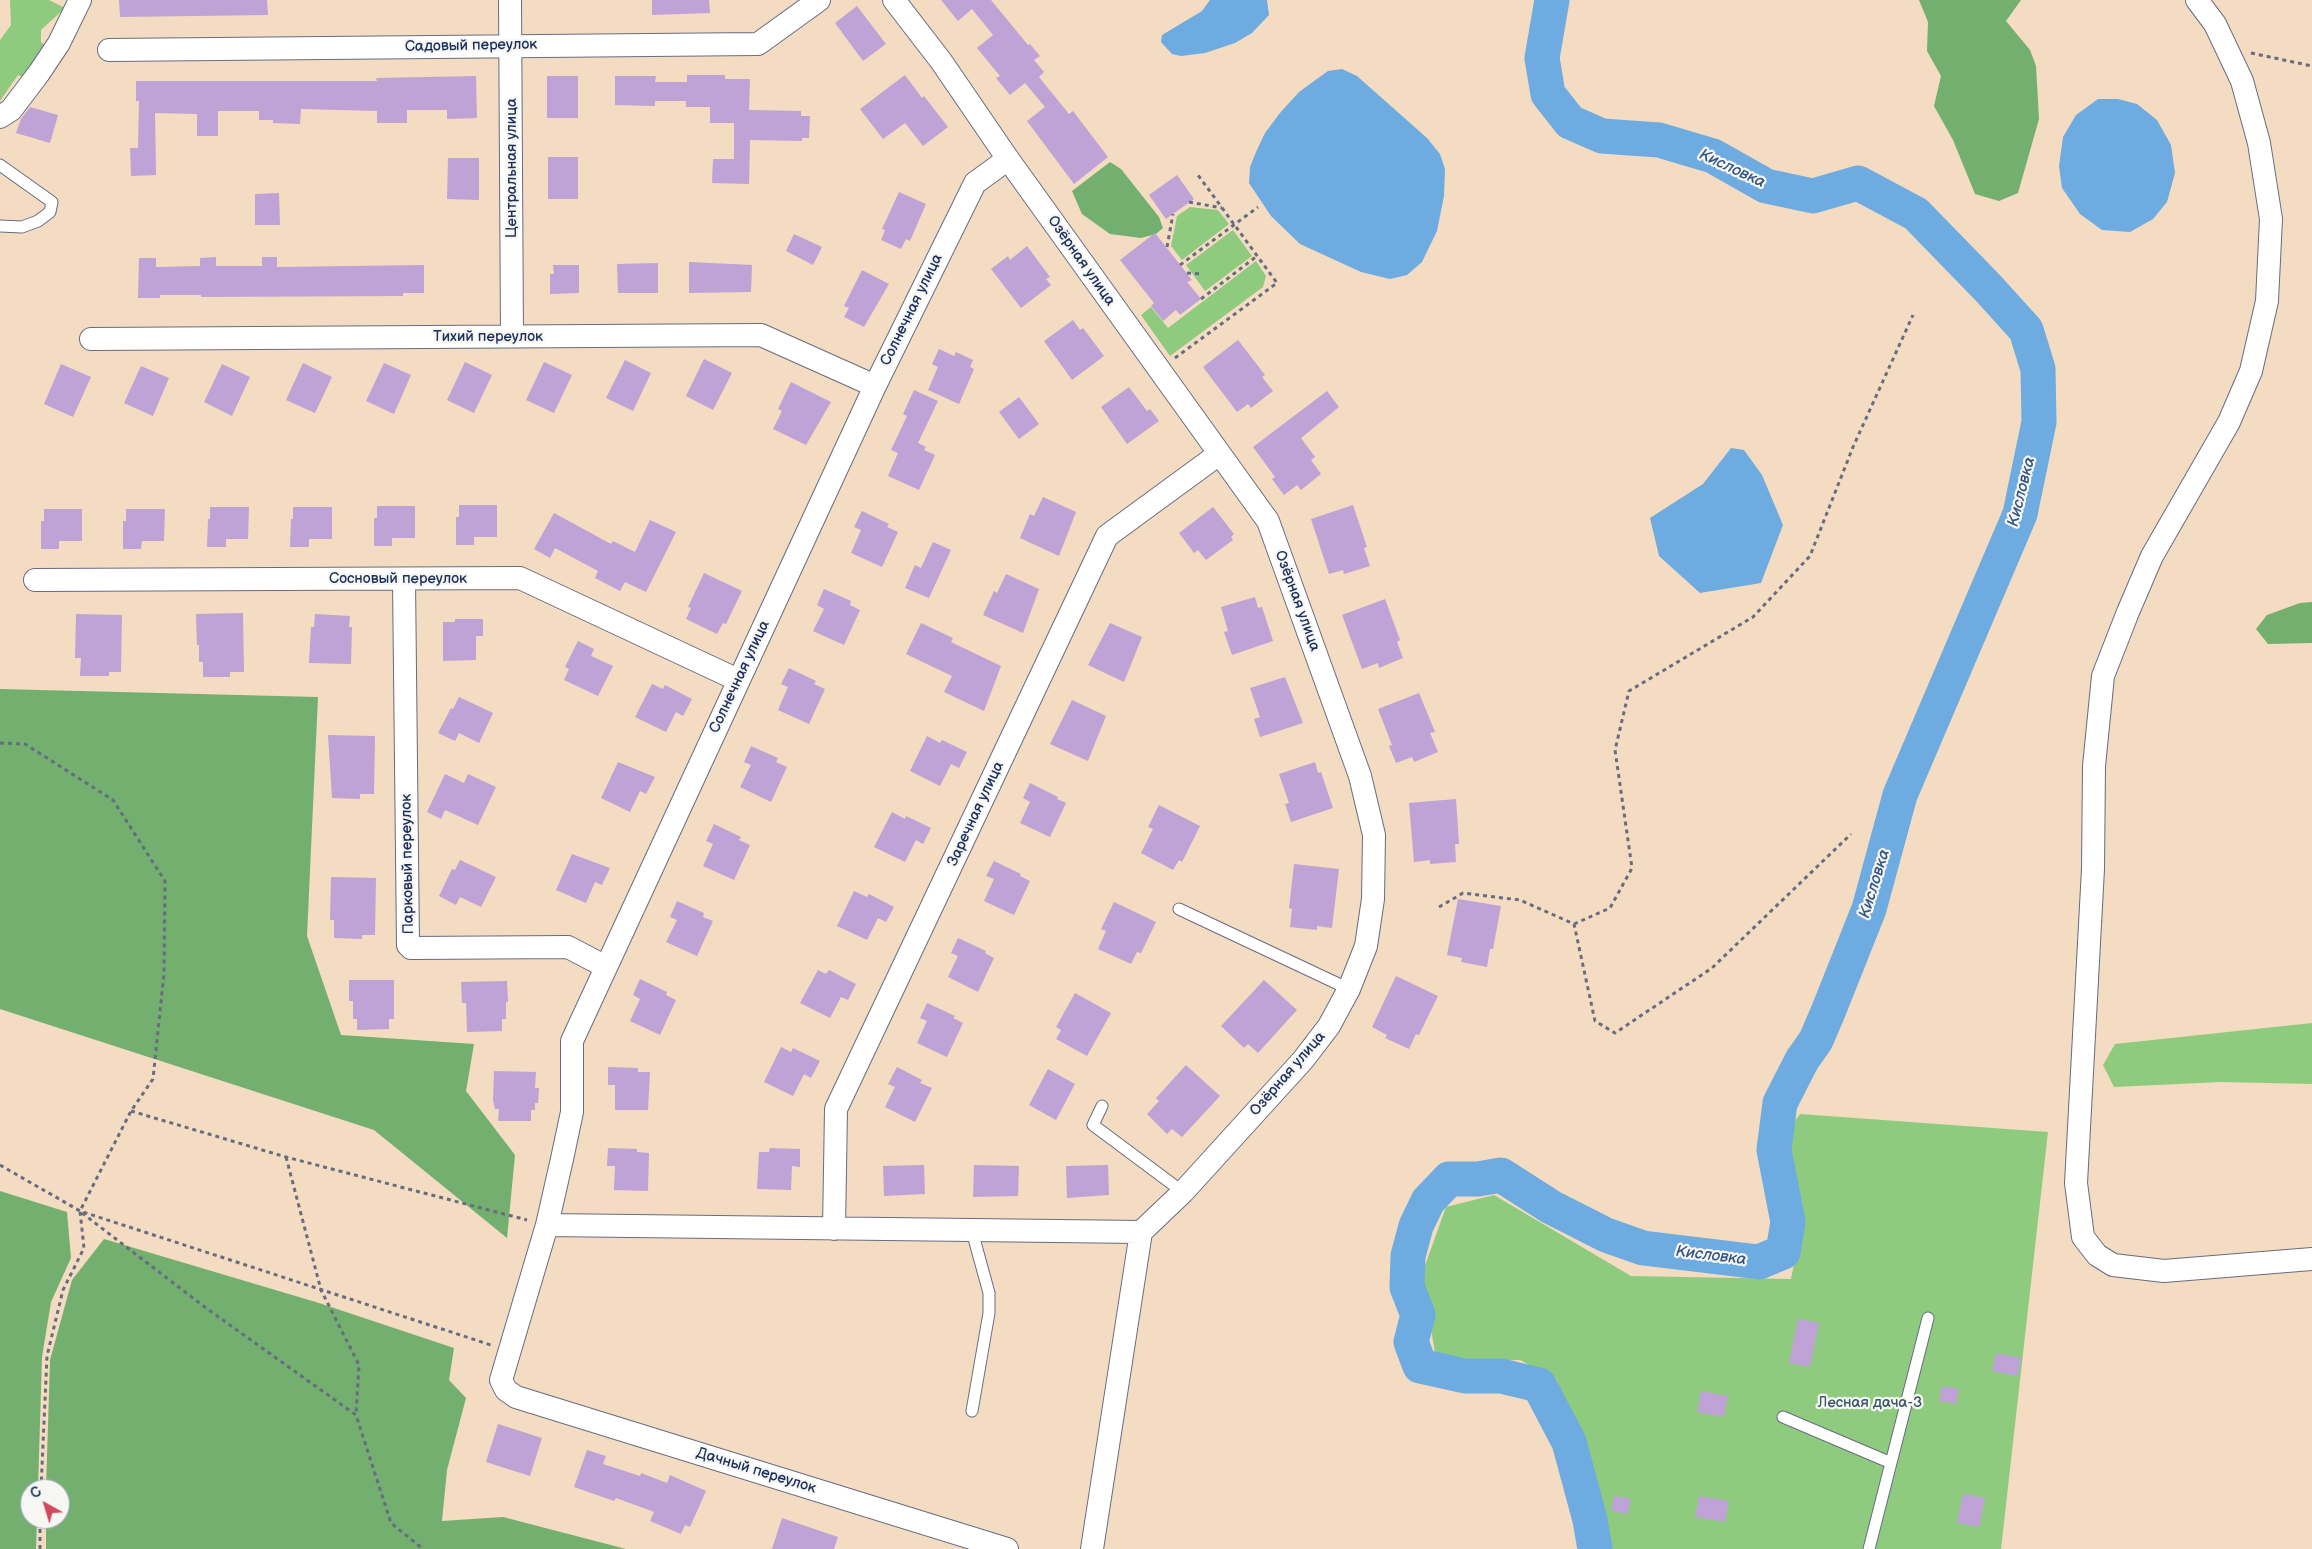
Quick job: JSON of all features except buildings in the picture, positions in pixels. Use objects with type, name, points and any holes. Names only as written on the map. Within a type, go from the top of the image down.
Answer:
[{"type":"street","points":[[0,118],[12,110],[59,43],[80,0]]},
{"type":"street","name":"Центральная улица","points":[[510,0],[512,336]]},
{"type":"street","name":"Садовый переулок","points":[[109,50],[758,44],[819,0]]},
{"type":"street","name":"Озёрная улица","points":[[894,0],[941,61],[1008,160],[1268,521],[1360,776],[1374,835],[1373,899],[1366,946],[1348,989],[1329,1026],[1303,1060],[1182,1192],[1141,1232]]},
{"type":"street","points":[[2197,0],[2215,24],[2242,81],[2259,144],[2271,219],[2267,301],[2252,371],[2229,422],[2152,556],[2103,676],[2094,766],[2093,869],[2076,1183],[2083,1237],[2097,1256],[2113,1265],[2164,1271],[2312,1259]]},
{"type":"street","name":"Солнечная улица","points":[[506,1390],[501,1380],[547,1225],[572,1112],[572,1041],[875,386],[975,183],[1008,160]]},
{"type":"street","name":"Тихий переулок","points":[[91,339],[761,334],[875,386]]},
{"type":"street","name":"Заречная улица","points":[[834,1229],[836,1110],[1107,536],[1219,454]]},
{"type":"street","name":"Сосновый переулок","points":[[35,580],[404,580],[520,578],[738,680]]},
{"type":"street","name":"Парковый переулок","points":[[404,580],[408,945],[412,948],[568,947],[606,966]]},
{"type":"street","points":[[547,1225],[1141,1232],[1092,1549]]},
{"type":"street","name":"Дачный переулок","points":[[506,1390],[516,1397],[1007,1549]]},
{"type":"lane","points":[[0,165],[52,202],[50,212],[38,221],[22,228],[0,226]]},
{"type":"lane","points":[[1179,909],[1348,989]]},
{"type":"lane","points":[[1102,1106],[1093,1125],[1182,1192]]},
{"type":"lane","points":[[972,1230],[988,1293],[989,1313],[972,1411]]},
{"type":"lane","points":[[1869,1549],[1928,1318]]},
{"type":"lane","points":[[1783,1417],[1890,1462]]},
{"type":"path","points":[[2226,48],[2312,66]]},
{"type":"path","points":[[1159,371],[1277,283],[1198,175]]},
{"type":"path","points":[[1189,202],[1222,208]]},
{"type":"path","points":[[1180,265],[1258,207]]},
{"type":"path","points":[[1167,247],[1173,214]]},
{"type":"path","points":[[1201,299],[1257,256]]},
{"type":"path","points":[[1187,273],[1202,274]]},
{"type":"path","points":[[1439,907],[1463,893],[1520,900],[1574,924],[1610,908],[1632,868],[1615,750],[1629,691],[1752,618],[1810,556],[1853,447],[1913,315]]},
{"type":"path","points":[[0,744],[24,744],[113,800],[165,880],[164,973],[153,1079],[131,1111],[80,1211],[84,1248],[63,1290],[47,1356],[41,1479]]},
{"type":"path","points":[[1574,924],[1595,1021],[1615,1033],[1712,968],[1851,834]]},
{"type":"path","points":[[131,1111],[286,1156],[547,1225]]},
{"type":"path","points":[[286,1156],[321,1290],[359,1365],[356,1415],[392,1523],[423,1549]]},
{"type":"path","points":[[0,1165],[80,1211],[206,1308],[356,1415]]},
{"type":"path","points":[[80,1211],[509,1352]]},
{"type":"path","points":[[40,1529],[40,1549]]},
{"type":"green space","points":[[10,0],[49,0],[65,8],[41,30],[41,42],[49,49],[26,79],[18,75],[0,101],[0,40],[11,25]]},
{"type":"green space","points":[[1919,0],[2021,0],[2006,21],[2030,50],[2036,66],[2039,119],[2018,193],[1999,201],[1975,194],[1953,140],[1934,106],[1941,76],[1927,51],[1928,22]]},
{"type":"green space","points":[[1110,162],[1121,169],[1159,217],[1163,228],[1156,234],[1141,238],[1110,234],[1082,214],[1072,191]]},
{"type":"green space","points":[[1190,207],[1218,210],[1229,224],[1182,260],[1171,246],[1177,216]]},
{"type":"green space","points":[[1233,230],[1252,256],[1205,291],[1186,265]]},
{"type":"green space","points":[[1256,261],[1266,276],[1263,287],[1170,356],[1141,315],[1151,307],[1168,328]]},
{"type":"green space","points":[[2312,602],[2312,643],[2268,644],[2256,629],[2267,615],[2300,603]]},
{"type":"green space","points":[[0,689],[318,697],[307,936],[341,1035],[474,1044],[466,1091],[515,1155],[507,1238],[374,1130],[0,1009]]},
{"type":"green space","points":[[2312,1023],[2312,1084],[2221,1082],[2114,1087],[2103,1065],[2115,1044]]},
{"type":"green space","name":"Лесная дача-3","points":[[1800,1114],[2048,1132],[2001,1549],[1607,1549],[1589,1462],[1556,1379],[1520,1360],[1479,1361],[1435,1353],[1422,1274],[1446,1207],[1494,1195],[1631,1276],[1791,1279],[1801,1228],[1783,1137]]},
{"type":"green space","points":[[0,1191],[67,1212],[71,1258],[51,1302],[42,1357],[38,1479],[20,1479],[20,1529],[37,1529],[36,1549],[0,1549]]},
{"type":"green space","points":[[104,1239],[319,1303],[454,1348],[449,1380],[466,1398],[447,1470],[442,1521],[503,1517],[626,1549],[46,1549],[46,1529],[70,1529],[70,1479],[46,1479],[50,1360],[72,1280]]},
{"type":"water","points":[[1210,0],[1267,0],[1269,15],[1252,33],[1235,43],[1205,53],[1181,56],[1172,54],[1161,42],[1162,35],[1202,11]]},
{"type":"water","points":[[1342,69],[1357,76],[1427,138],[1440,154],[1445,169],[1444,196],[1437,231],[1422,262],[1407,275],[1390,279],[1361,272],[1300,244],[1271,216],[1249,183],[1250,167],[1256,152],[1265,133],[1280,113],[1299,92],[1328,71]]},
{"type":"water","points":[[2098,99],[2118,99],[2137,104],[2157,120],[2171,145],[2175,173],[2167,202],[2153,219],[2130,232],[2102,230],[2080,214],[2062,188],[2059,166],[2063,137],[2076,115]]},
{"type":"water","points":[[1731,448],[1744,450],[1762,475],[1783,525],[1761,583],[1700,593],[1659,556],[1650,518],[1703,484]]},
{"type":"waterway","name":"Кисловка","points":[[1552,0],[1542,58],[1548,94],[1570,122],[1602,136],[1659,140],[1713,156],[1766,186],[1813,196],[1858,183],[1916,214],[1988,288],[2026,330],[2038,369],[2039,422],[2020,514],[1900,795],[1869,909],[1828,1012],[1816,1040],[1802,1060],[1780,1103],[1774,1150],[1788,1222],[1783,1252],[1759,1262],[1643,1248],[1606,1235],[1551,1207],[1501,1175],[1478,1179],[1449,1179],[1428,1201],[1416,1226],[1408,1256],[1407,1287],[1418,1315],[1411,1342],[1420,1366],[1465,1376],[1501,1376],[1539,1385],[1569,1442],[1590,1520],[1595,1549]]}]
